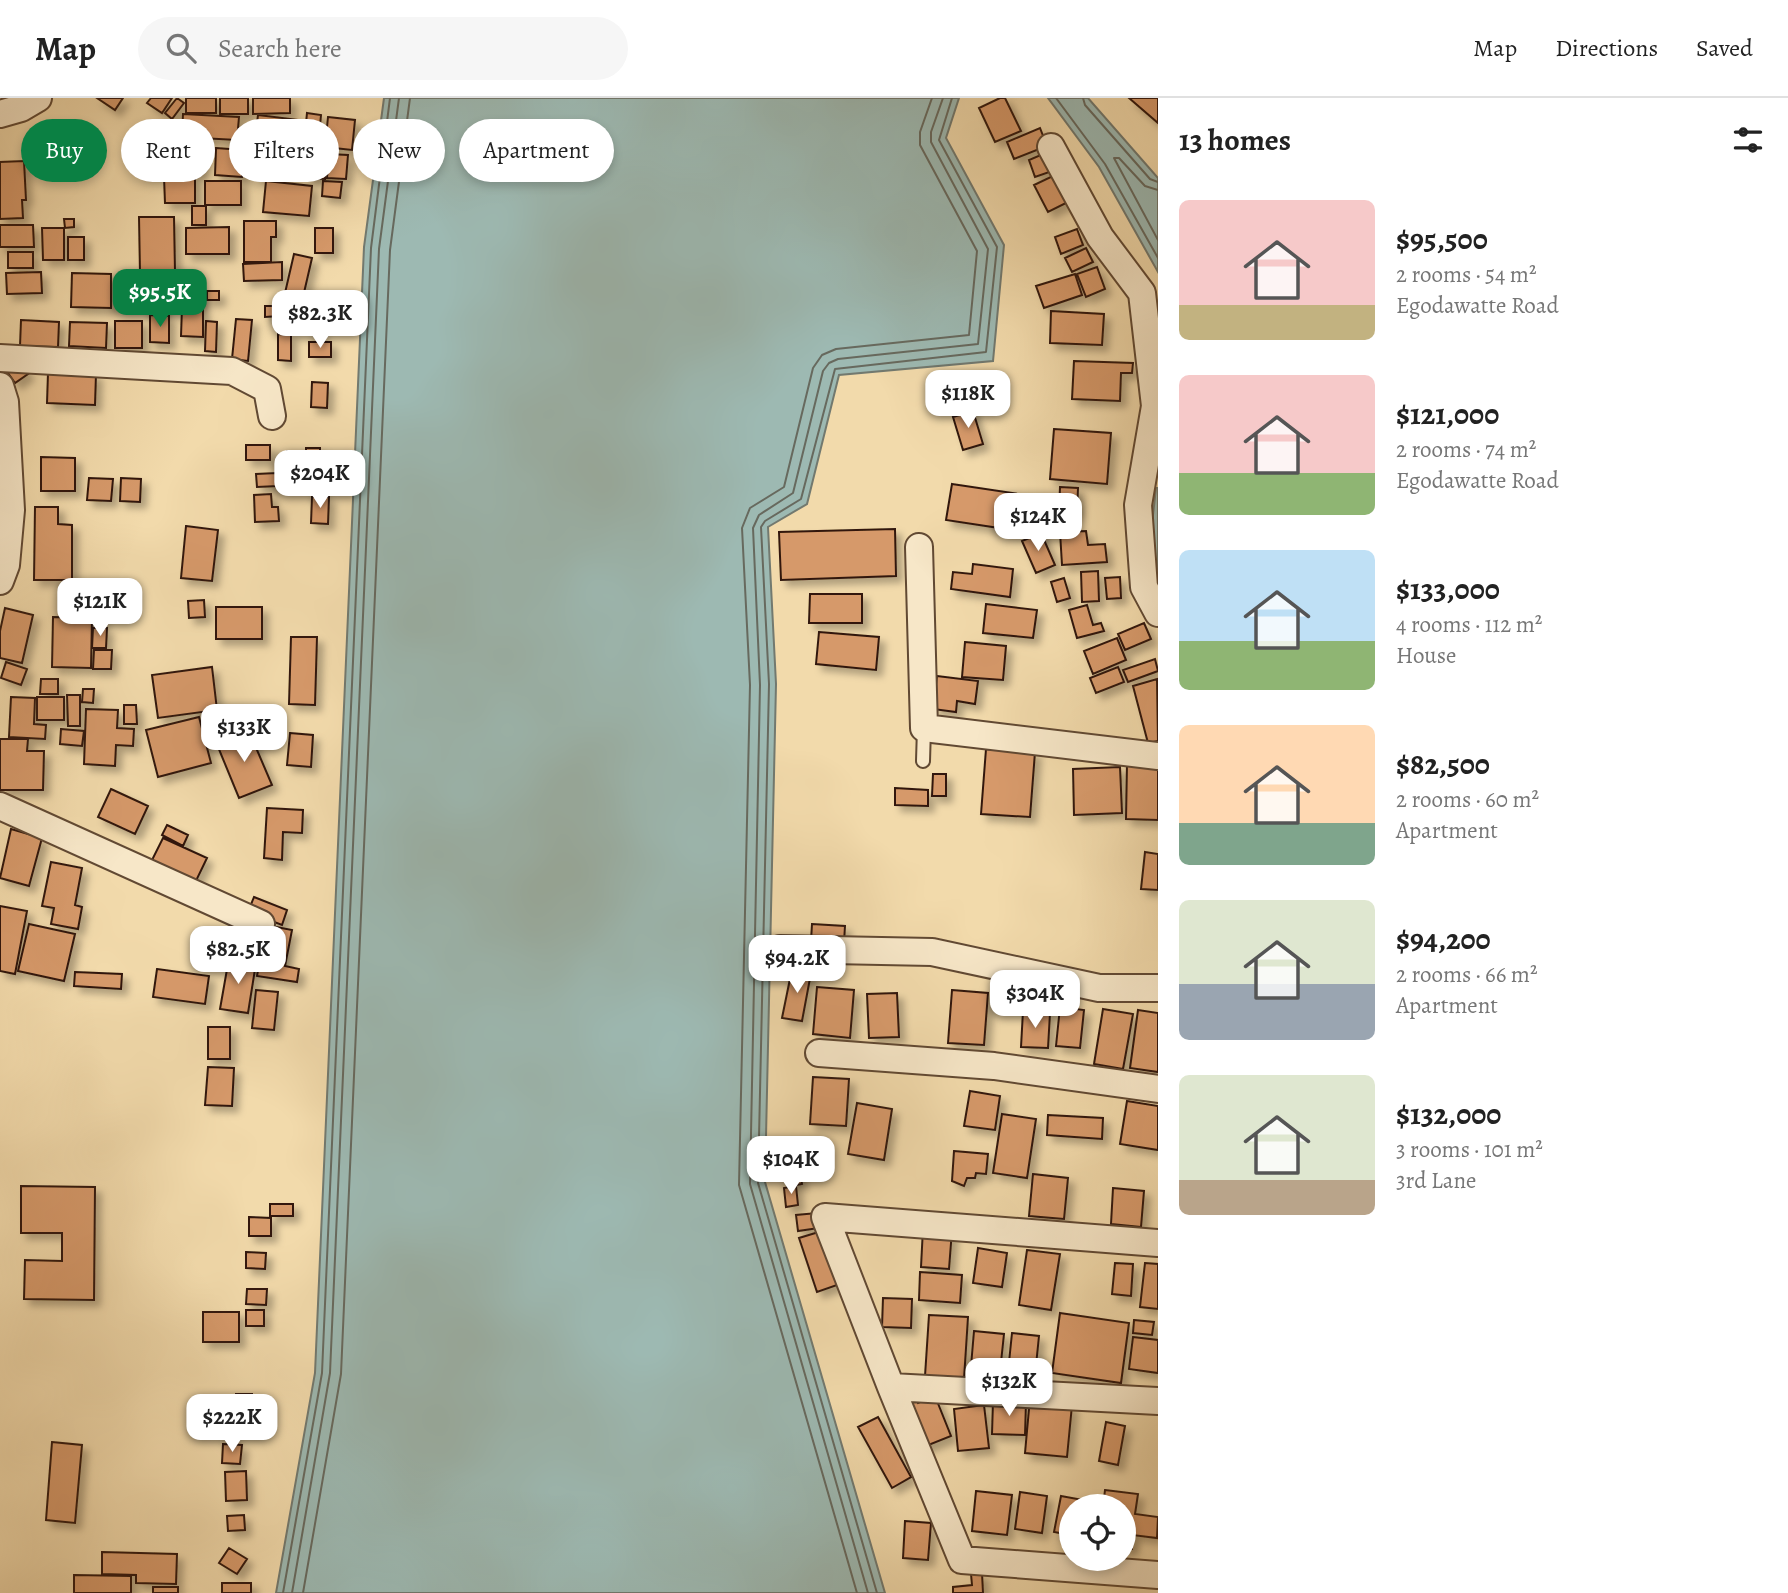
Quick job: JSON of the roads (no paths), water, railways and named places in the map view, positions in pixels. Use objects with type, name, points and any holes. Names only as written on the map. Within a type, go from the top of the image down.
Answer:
[{"type":"street","points":[[0,114],[21,108],[37,98]]},
{"type":"street","points":[[1051,147],[1100,237],[1142,293],[1155,407],[1138,505],[1144,587],[1158,613]]},
{"type":"street","points":[[0,358],[232,371],[267,389],[272,416]]},
{"type":"street","points":[[0,386],[5,402],[11,510],[6,565],[0,581]]},
{"type":"street","points":[[919,547],[924,728],[1158,757]]},
{"type":"street","points":[[0,806],[261,925]]},
{"type":"street","points":[[780,949],[932,952],[1099,988],[1158,988]]},
{"type":"street","points":[[819,1053],[994,1066],[1158,1089]]},
{"type":"street","points":[[1158,1243],[825,1217],[962,1560],[1158,1575]]},
{"type":"street","points":[[891,1387],[1158,1401]]},
{"type":"lane","points":[[923,761],[924,728]]},
{"type":"water","points":[[384,98],[959,98],[946,138],[1004,245],[993,361],[839,375],[807,504],[768,527],[776,684],[765,1182],[885,1593],[276,1593],[315,1373],[364,247],[373,182],[445,182],[445,119],[381,119]]},
{"type":"water","points":[[1048,98],[1088,98],[1158,178],[1158,272],[1099,167]]},
{"type":"water","points":[[1158,488],[1158,584],[1151,533]]}]
